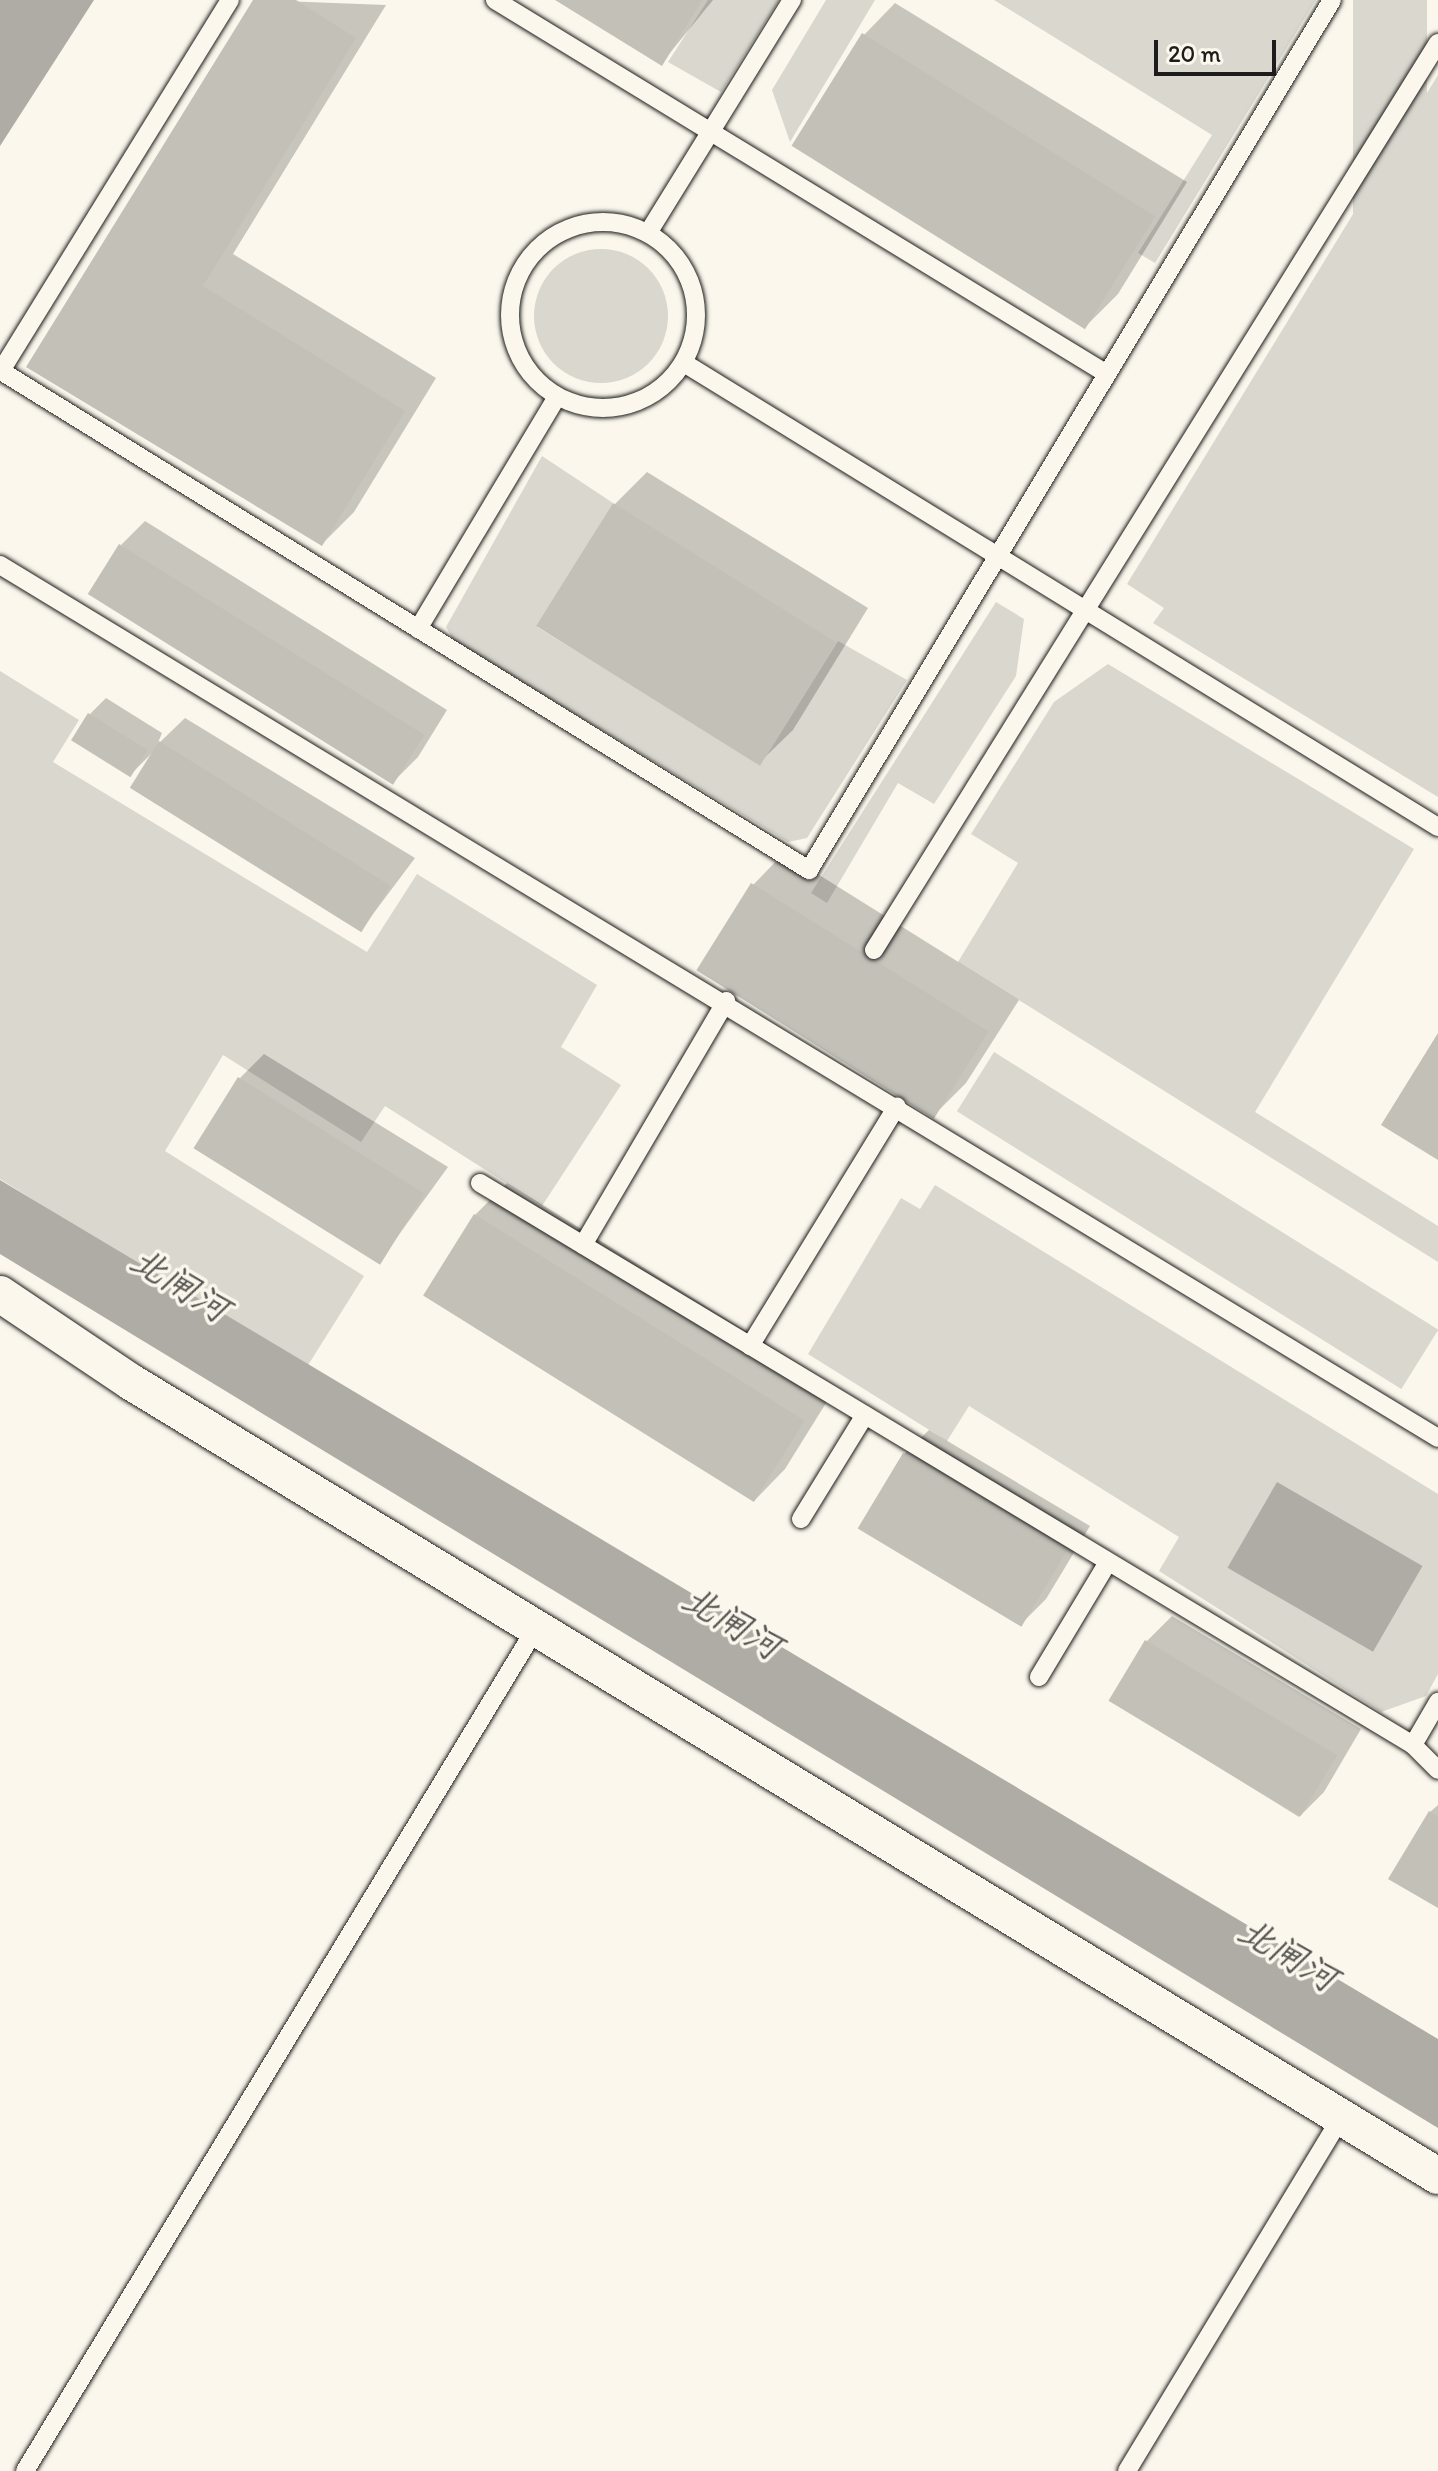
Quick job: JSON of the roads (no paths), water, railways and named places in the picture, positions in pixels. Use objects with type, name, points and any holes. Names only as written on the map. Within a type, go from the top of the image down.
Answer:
[{"type":"street","points":[[0,1294],[536,1628],[1438,2176]]},
{"type":"lane","points":[[230,0],[1,371],[809,870],[1332,0]]},
{"type":"lane","points":[[495,0],[1107,374]]},
{"type":"lane","points":[[648,233],[792,0]]},
{"type":"lane","points":[[874,950],[1438,43]]},
{"type":"lane","points":[[585,223],[648,233],[689,279],[695,336],[684,363],[665,386],[613,408],[557,397],[531,376],[509,316],[514,284],[530,255],[585,223]]},
{"type":"lane","points":[[684,363],[1438,827]]},
{"type":"lane","points":[[418,629],[557,397]]},
{"type":"lane","points":[[0,565],[726,1001],[1438,1438]]},
{"type":"lane","points":[[583,1245],[726,1001]]},
{"type":"lane","points":[[750,1346],[897,1106]]},
{"type":"lane","points":[[480,1183],[1413,1745],[1438,1770]]},
{"type":"lane","points":[[801,1519],[865,1415]]},
{"type":"lane","points":[[1039,1677],[1108,1562]]},
{"type":"lane","points":[[25,2471],[536,1628]]},
{"type":"lane","points":[[1413,1745],[1438,1702]]},
{"type":"lane","points":[[1127,2471],[1341,2117]]},
{"type":"water","points":[[0,0],[94,0],[0,146]]},
{"type":"water","name":"北闸河","points":[[0,1180],[1438,2039],[1438,2128],[0,1254]]},
{"type":"water","points":[[1277,1482],[1422,1566],[1373,1652],[1228,1568]]}]
